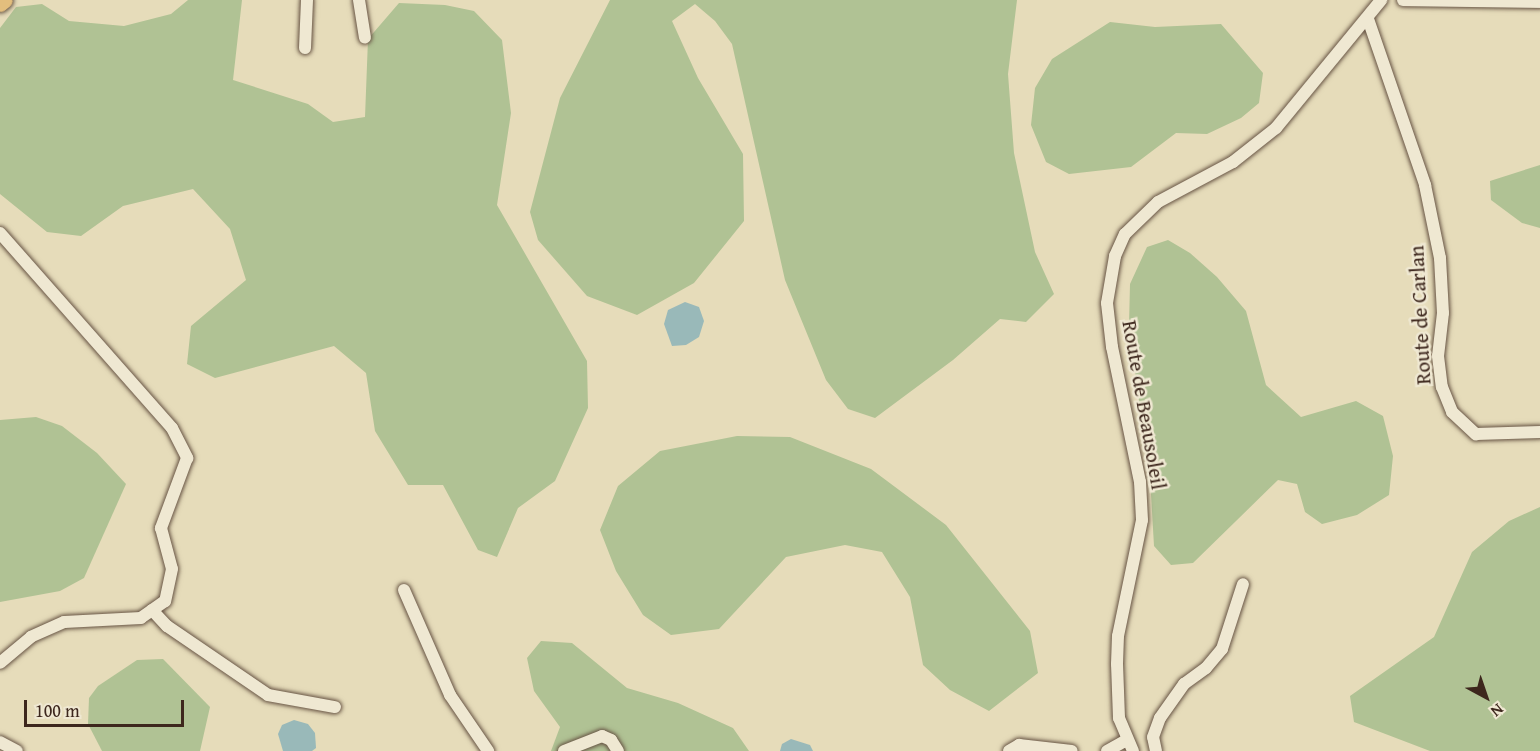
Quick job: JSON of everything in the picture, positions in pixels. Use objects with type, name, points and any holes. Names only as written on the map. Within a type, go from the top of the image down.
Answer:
[{"type":"main road","points":[[0,4],[5,0]]},
{"type":"street","points":[[305,48],[307,0]]},
{"type":"street","points":[[358,0],[365,38]]},
{"type":"street","name":"Route de Beausoleil","points":[[1130,746],[1118,706],[1118,636],[1142,520],[1140,482],[1108,314],[1115,256],[1125,234],[1158,202],[1233,162],[1276,128],[1368,19],[1381,0]]},
{"type":"street","points":[[1403,0],[1540,2]]},
{"type":"street","name":"Route de Carlan","points":[[1368,19],[1425,184],[1440,258],[1443,313],[1438,356],[1442,387],[1452,412],[1476,434],[1540,432]]},
{"type":"street","points":[[0,233],[172,428],[187,458],[161,528],[172,569],[165,601],[141,618],[64,622],[31,637],[0,663]]},
{"type":"street","points":[[1156,751],[1153,737],[1160,718],[1184,684],[1206,668],[1222,650],[1243,584]]},
{"type":"street","points":[[404,590],[450,695],[488,751]]},
{"type":"street","points":[[152,610],[167,626],[268,696],[335,707]]},
{"type":"street","points":[[564,751],[602,736],[611,740],[618,751]]},
{"type":"street","points":[[0,742],[17,751]]},
{"type":"street","points":[[1009,751],[1020,745],[1072,751]]},
{"type":"street","points":[[1107,751],[1130,746]]},
{"type":"green space","points":[[188,0],[242,0],[233,80],[308,104],[333,122],[365,117],[368,39],[399,3],[445,5],[474,11],[502,40],[511,113],[497,205],[587,361],[588,408],[555,481],[518,508],[497,557],[478,550],[443,485],[408,485],[375,431],[366,373],[334,346],[215,378],[187,364],[191,326],[246,280],[230,229],[193,189],[123,206],[81,236],[47,232],[0,194],[0,28],[16,7],[42,4],[69,21],[124,26],[171,14]]},
{"type":"green space","points":[[610,0],[1017,0],[1008,74],[1014,153],[1035,252],[1054,294],[1026,322],[1000,319],[953,360],[875,418],[848,409],[826,380],[785,280],[732,44],[715,21],[695,4],[672,21],[698,78],[743,154],[744,221],[694,283],[637,315],[587,296],[538,240],[530,212],[560,98]]},
{"type":"green space","points":[[1110,22],[1155,27],[1221,24],[1263,73],[1259,103],[1241,118],[1207,134],[1176,133],[1131,167],[1069,174],[1046,162],[1031,125],[1035,88],[1052,59]]},
{"type":"green space","points":[[1540,165],[1540,228],[1522,223],[1491,200],[1490,181]]},
{"type":"green space","points":[[1168,240],[1190,253],[1217,277],[1246,311],[1266,385],[1301,417],[1356,401],[1383,416],[1393,456],[1389,495],[1357,515],[1322,524],[1305,512],[1297,484],[1278,480],[1193,563],[1171,565],[1154,546],[1151,494],[1129,325],[1130,284],[1147,247]]},
{"type":"green space","points":[[36,417],[62,426],[97,453],[126,484],[84,578],[60,591],[0,602],[0,420]]},
{"type":"green space","points":[[737,436],[790,437],[871,469],[946,525],[1030,631],[1038,673],[989,711],[950,690],[923,665],[910,597],[882,552],[845,545],[786,557],[719,629],[671,635],[643,615],[616,571],[600,530],[618,486],[660,451]]},
{"type":"green space","points":[[1540,507],[1540,751],[1430,751],[1354,722],[1350,696],[1434,637],[1472,552],[1509,521]]},
{"type":"green space","points":[[541,641],[572,643],[627,688],[678,703],[733,728],[749,751],[551,751],[560,727],[534,691],[527,658]]},
{"type":"green space","points":[[163,659],[210,707],[200,751],[102,751],[88,724],[89,698],[98,686],[137,660]]},
{"type":"water","points":[[685,302],[699,307],[704,321],[699,337],[686,345],[672,346],[664,324],[668,310]]},
{"type":"water","points":[[294,720],[308,724],[315,733],[316,748],[312,751],[283,751],[278,734],[282,725]]},
{"type":"water","points":[[791,739],[810,745],[813,751],[780,751],[782,744]]}]
